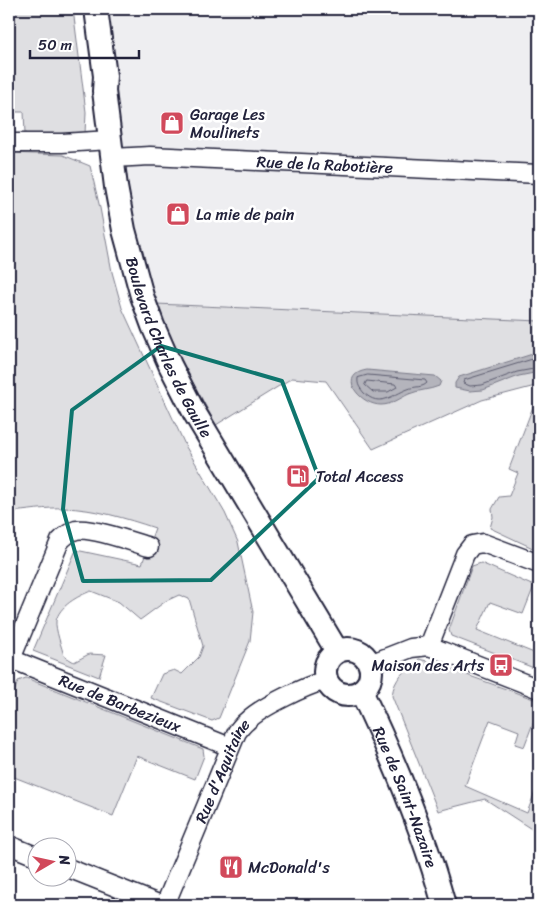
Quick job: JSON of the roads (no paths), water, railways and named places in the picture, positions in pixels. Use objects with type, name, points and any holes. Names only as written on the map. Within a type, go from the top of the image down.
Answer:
[{"type":"main road","name":"Boulevard Charles de Gaulle","points":[[96,9],[105,76],[104,91],[120,208],[135,271],[153,326],[194,412],[337,651]]},
{"type":"main road","points":[[350,649],[359,651],[366,656],[370,664],[372,671],[370,681],[361,691],[352,695],[343,695],[334,691],[326,680],[326,665],[331,656],[337,651],[350,649]]},
{"type":"main road","name":"Rue de Saint-Nazaire","points":[[361,691],[398,773],[433,864],[444,905]]},
{"type":"street","name":"Rue de la Rabotière","points":[[9,143],[62,143],[150,156],[539,174]]},
{"type":"street","points":[[10,661],[60,541],[67,534],[77,530],[88,531],[122,537],[149,547]]},
{"type":"street","points":[[429,646],[465,554],[472,545],[483,543],[539,564]]},
{"type":"street","points":[[370,664],[411,648],[429,646],[539,689]]},
{"type":"street","name":"Rue de Barbezieux","points":[[10,661],[230,747]]},
{"type":"street","name":"Rue d'Aquitaine","points":[[163,905],[237,732],[254,715],[313,684],[326,680]]},
{"type":"street","points":[[9,845],[28,852]]},
{"type":"street","points":[[78,872],[163,905]]},
{"type":"water","points":[[539,352],[539,372],[519,376],[483,390],[470,391],[455,388],[455,383],[459,377]]},
{"type":"water","points":[[367,370],[435,376],[441,381],[439,386],[413,393],[392,403],[385,405],[373,404],[359,395],[352,383],[353,378],[358,373]]},
{"type":"place","name":"Garage Les Moulinets","points":[[172,123]]},
{"type":"place","name":"La mie de pain","points":[[178,214]]},
{"type":"place","name":"Total Access","points":[[298,476]]},
{"type":"place","name":"Maison des Arts","points":[[501,665]]},
{"type":"place","name":"McDonald's","points":[[231,867]]}]
